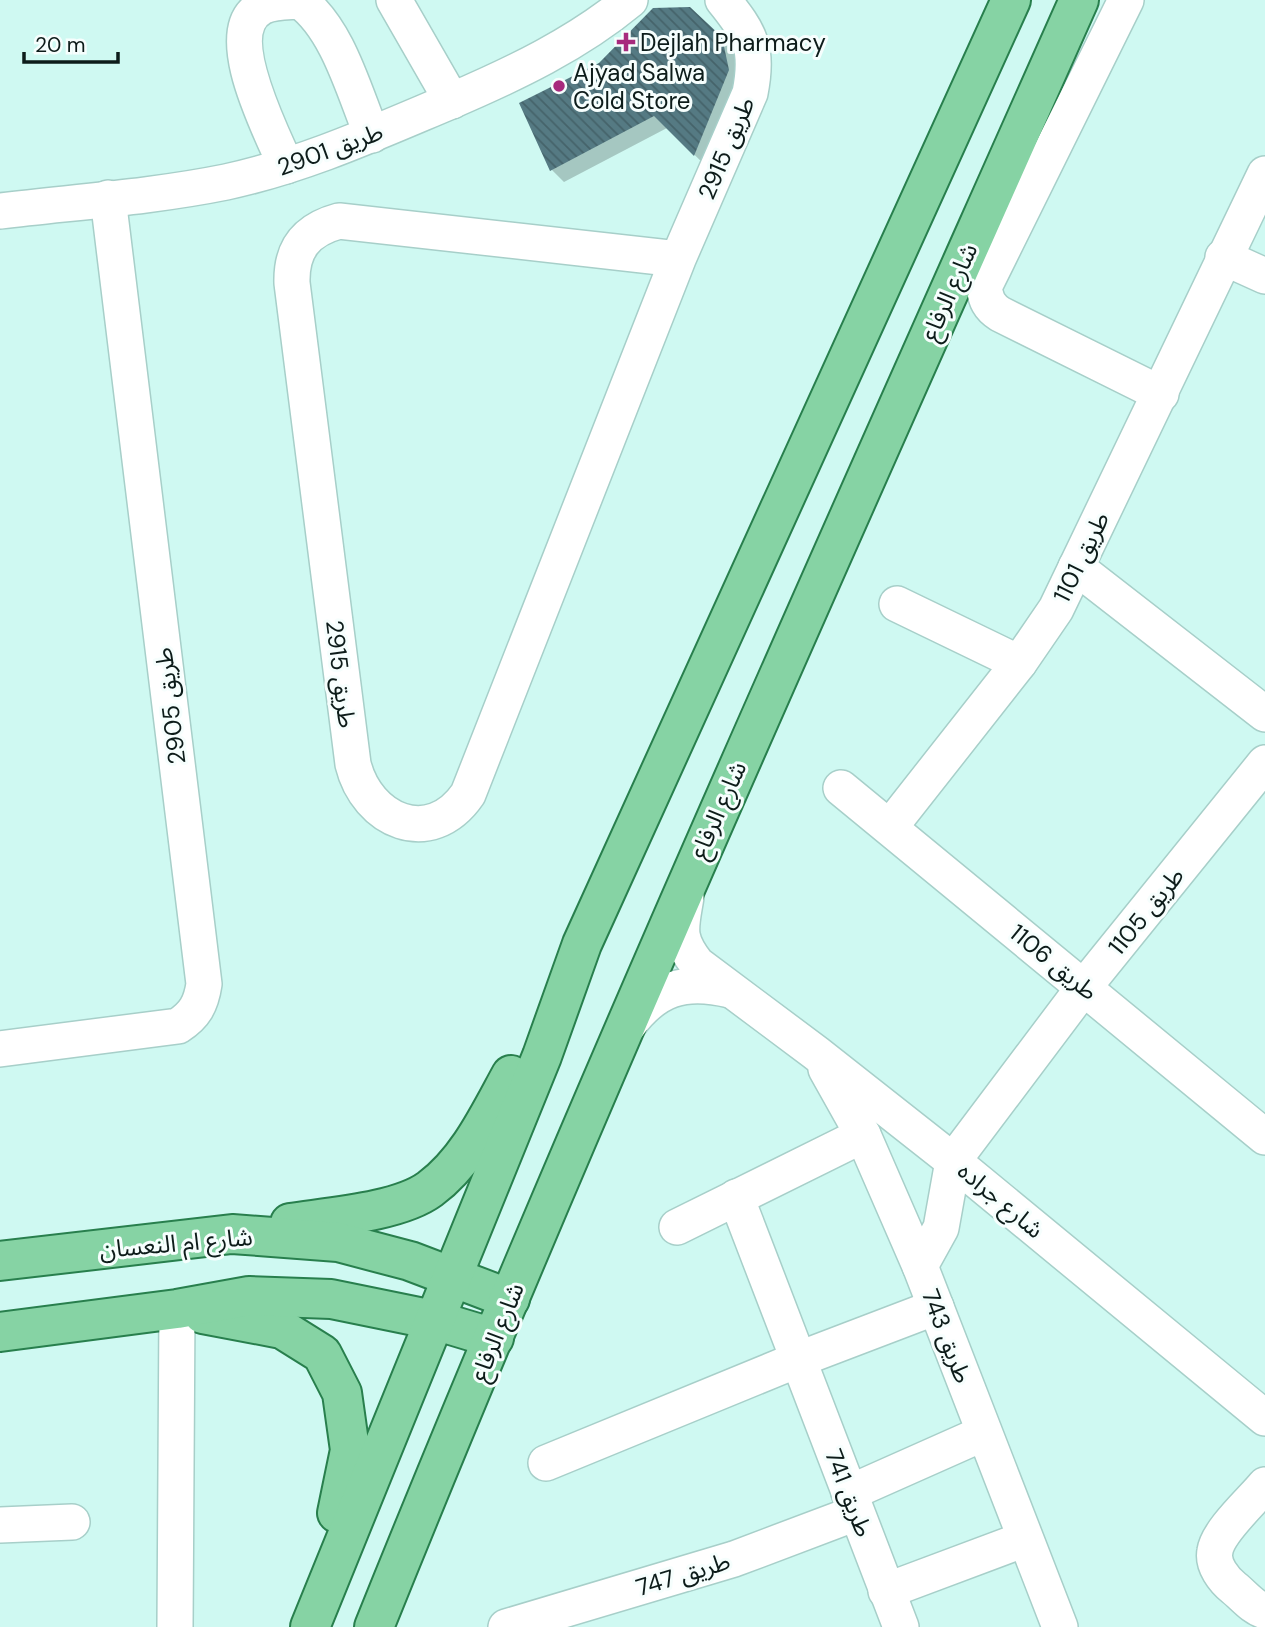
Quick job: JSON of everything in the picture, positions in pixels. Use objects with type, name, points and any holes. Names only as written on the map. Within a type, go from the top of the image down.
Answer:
[{"type":"main road","points":[[232,1234],[394,1205],[429,1190],[458,1164],[492,1112],[582,944],[1011,0]]},
{"type":"main road","name":"شارع الرفاع","points":[[374,1627],[688,879],[1079,0]]},
{"type":"main road","points":[[313,1618],[542,1056],[582,944]]},
{"type":"main road","name":"شارع ام النعسان","points":[[0,1261],[232,1234],[338,1242],[453,1276],[510,1299]]},
{"type":"main road","points":[[0,1332],[177,1309],[249,1296],[331,1299],[434,1320],[494,1338]]},
{"type":"main road","points":[[177,1309],[282,1329],[322,1354],[342,1393],[350,1450],[313,1618]]},
{"type":"street","points":[[394,0],[452,101]]},
{"type":"street","name":"طريق 2901","points":[[0,211],[168,192],[286,166],[372,135],[497,82],[583,34],[630,0]]},
{"type":"street","name":"طريق 2915","points":[[678,259],[339,221],[313,232],[295,255],[292,283],[353,764],[362,790],[384,813],[417,824],[429,823],[452,812],[468,794],[678,259],[745,107],[753,78],[751,43],[744,27],[723,0]]},
{"type":"street","points":[[1126,0],[984,287],[991,308],[1000,314],[1161,394]]},
{"type":"street","points":[[286,166],[253,88],[243,45],[246,23],[261,7],[300,1],[313,11],[331,36],[372,135]]},
{"type":"street","name":"طريق 1101","points":[[890,828],[1019,663],[1056,609],[1265,174]]},
{"type":"street","name":"طريق 2905","points":[[0,1049],[166,1029],[188,1020],[196,1011],[204,984],[108,198]]},
{"type":"street","points":[[1223,257],[1265,276]]},
{"type":"street","points":[[1076,568],[1265,714]]},
{"type":"street","points":[[897,604],[1019,663]]},
{"type":"street","name":"طريق 1105","points":[[953,1161],[1084,987],[1260,779]]},
{"type":"street","name":"طريق 1106","points":[[841,788],[1265,1137]]},
{"type":"street","name":"شارع جراده","points":[[688,879],[681,929],[683,947],[696,964],[816,1052],[953,1161],[1265,1418]]},
{"type":"street","name":"شارع جراده","points":[[620,1036],[639,1011],[662,993],[705,984],[730,990]]},
{"type":"street","name":"طريق 743","points":[[816,1052],[863,1135],[920,1266],[1060,1627]]},
{"type":"street","points":[[677,1227],[863,1135]]},
{"type":"street","points":[[920,1266],[941,1227],[953,1161]]},
{"type":"street","name":"طريق 741","points":[[736,1197],[901,1627]]},
{"type":"street","points":[[546,1463],[797,1360],[936,1307]]},
{"type":"street","points":[[175,1627],[177,1309]]},
{"type":"street","name":"طريق 747","points":[[506,1627],[734,1559],[853,1503],[984,1433]]},
{"type":"street","points":[[1265,1485],[1224,1532],[1214,1550],[1215,1563],[1226,1581],[1258,1609],[1265,1611]]},
{"type":"street","points":[[0,1525],[72,1522]]},
{"type":"street","points":[[887,1591],[1025,1539]]},
{"type":"building","points":[[690,7],[722,37],[729,70],[694,156],[654,116],[550,171],[519,103],[599,63],[653,8]]},
{"type":"place","name":"Dejlah Pharmacy","points":[[626,42]]},
{"type":"place","name":"Ajyad Salwa Cold Store","points":[[559,86]]}]
